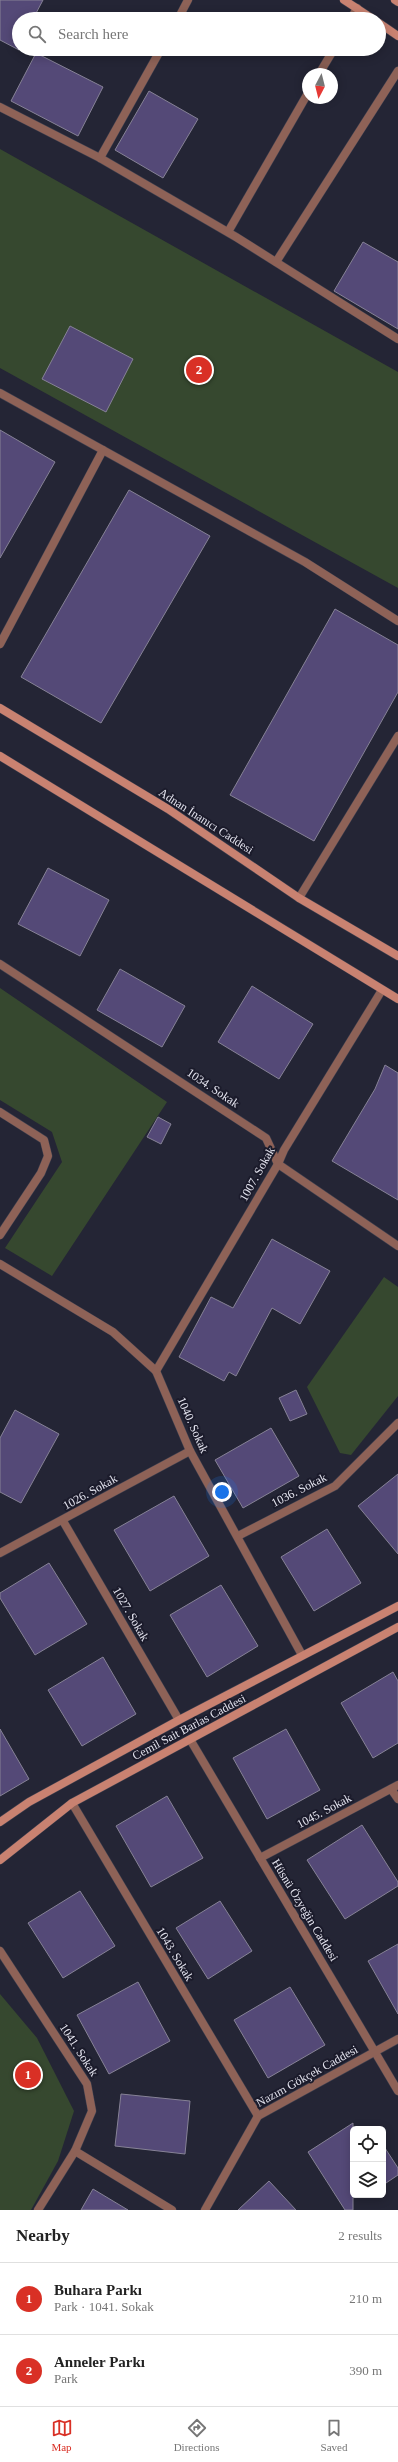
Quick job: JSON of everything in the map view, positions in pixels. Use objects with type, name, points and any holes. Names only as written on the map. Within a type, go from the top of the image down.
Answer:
[{"type":"street","points":[[182,12],[188,0]]},
{"type":"street","points":[[344,0],[363,12]]},
{"type":"street","points":[[355,12],[357,8]]},
{"type":"street","points":[[386,28],[398,36]]},
{"type":"street","points":[[100,158],[157,56]]},
{"type":"street","points":[[323,68],[330,56]]},
{"type":"street","points":[[276,262],[398,71]]},
{"type":"street","points":[[228,232],[302,103]]},
{"type":"street","points":[[0,106],[100,158],[228,232],[398,339]]},
{"type":"street","points":[[0,393],[305,562],[398,621]]},
{"type":"street","points":[[0,644],[103,450]]},
{"type":"street","name":"Adnan İnanıcı Caddesi","points":[[0,708],[168,809],[299,898],[398,956]]},
{"type":"street","points":[[299,898],[398,736]]},
{"type":"street","points":[[0,756],[398,999]]},
{"type":"street","name":"1034. Sokak","points":[[0,964],[266,1138],[278,1164]]},
{"type":"street","name":"1007. Sokak","points":[[156,1371],[278,1164],[284,1150],[382,990]]},
{"type":"street","points":[[0,1112],[44,1140],[48,1156],[41,1173],[0,1235]]},
{"type":"street","points":[[278,1164],[398,1246]]},
{"type":"street","name":"1040. Sokak","points":[[0,1264],[113,1332],[156,1371],[190,1451],[302,1654]]},
{"type":"street","name":"1036. Sokak","points":[[238,1536],[335,1486],[398,1423]]},
{"type":"street","name":"1026. Sokak","points":[[0,1553],[63,1521],[190,1451]]},
{"type":"street","name":"1027. Sokak","points":[[63,1521],[179,1720]]},
{"type":"street","name":"Cemil Sait Barlas Caddesi","points":[[0,1822],[29,1802],[179,1720],[302,1654],[398,1606]]},
{"type":"street","name":"Cemil Sait Barlas Caddesi","points":[[0,1860],[72,1803],[191,1741],[398,1627]]},
{"type":"street","name":"Hüsnü Özyeğin Caddesi","points":[[191,1741],[398,2091]]},
{"type":"street","points":[[394,1787],[398,1799]]},
{"type":"street","name":"1045. Sokak","points":[[260,1858],[394,1787]]},
{"type":"street","name":"1043. Sokak","points":[[72,1803],[258,2116]]},
{"type":"street","name":"1041. Sokak","points":[[0,1951],[87,2084],[92,2111],[75,2151],[38,2210]]},
{"type":"street","name":"Nazım Gökçek Caddesi","points":[[205,2210],[258,2116],[398,2039]]},
{"type":"street","points":[[75,2151],[172,2210]]},
{"type":"green space","points":[[0,149],[398,372],[398,588],[0,368]]},
{"type":"green space","points":[[0,988],[167,1102],[52,1276],[5,1248],[62,1162],[52,1132],[0,1100]]},
{"type":"green space","points":[[384,1277],[398,1287],[398,1396],[351,1455],[340,1453],[307,1387]]},
{"type":"green space","points":[[0,1994],[37,2038],[74,2111],[58,2161],[31,2210],[0,2210]]},
{"type":"building","points":[[0,0],[43,0],[37,12],[12,12],[12,46],[0,40]]},
{"type":"building","points":[[34,56],[42,56],[103,87],[78,136],[11,101]]},
{"type":"building","points":[[149,91],[198,119],[163,178],[115,150]]},
{"type":"building","points":[[363,242],[398,262],[398,329],[334,291]]},
{"type":"building","points":[[70,326],[133,359],[106,412],[42,379]]},
{"type":"building","points":[[0,430],[55,462],[0,558]]},
{"type":"building","points":[[129,490],[210,536],[101,723],[21,677]]},
{"type":"building","points":[[335,609],[398,645],[398,692],[314,841],[230,795]]},
{"type":"building","points":[[48,868],[109,900],[80,956],[18,924]]},
{"type":"building","points":[[120,969],[185,1006],[162,1047],[97,1010]]},
{"type":"building","points":[[252,986],[313,1024],[279,1079],[218,1042]]},
{"type":"building","points":[[385,1065],[398,1073],[398,1200],[332,1161],[375,1089]]},
{"type":"building","points":[[158,1117],[171,1124],[161,1144],[147,1137]]},
{"type":"building","points":[[272,1239],[330,1271],[300,1324],[272,1308],[236,1376],[229,1372],[224,1381],[179,1357],[211,1297],[233,1308]]},
{"type":"building","points":[[296,1390],[307,1414],[290,1421],[279,1398]]},
{"type":"building","points":[[15,1410],[59,1434],[21,1503],[0,1492],[0,1438]]},
{"type":"building","points":[[271,1428],[299,1476],[243,1508],[215,1460]]},
{"type":"building","points":[[398,1474],[398,1554],[358,1506]]},
{"type":"building","points":[[174,1496],[209,1556],[150,1591],[114,1530]]},
{"type":"building","points":[[327,1529],[361,1583],[314,1611],[281,1557]]},
{"type":"building","points":[[49,1563],[87,1624],[35,1655],[0,1598],[0,1593]]},
{"type":"building","points":[[221,1585],[258,1646],[207,1677],[170,1615]]},
{"type":"building","points":[[103,1657],[136,1714],[82,1746],[48,1690]]},
{"type":"building","points":[[393,1672],[398,1681],[398,1743],[373,1758],[341,1703]]},
{"type":"building","points":[[0,1729],[29,1779],[0,1796]]},
{"type":"building","points":[[286,1729],[320,1790],[267,1819],[233,1758]]},
{"type":"building","points":[[167,1796],[203,1858],[151,1887],[116,1826]]},
{"type":"building","points":[[362,1825],[398,1882],[398,1886],[345,1919],[307,1860]]},
{"type":"building","points":[[80,1891],[115,1946],[63,1978],[28,1923]]},
{"type":"building","points":[[220,1901],[252,1951],[208,1979],[176,1928]]},
{"type":"building","points":[[398,1944],[398,2014],[368,1961]]},
{"type":"building","points":[[138,1982],[170,2041],[109,2074],[77,2015]]},
{"type":"building","points":[[290,1987],[325,2045],[268,2078],[234,2020]]},
{"type":"building","points":[[121,2094],[190,2101],[185,2154],[115,2146]]},
{"type":"building","points":[[353,2123],[353,2126],[350,2126],[350,2198],[353,2198],[353,2210],[345,2210],[308,2152]]},
{"type":"building","points":[[386,2150],[398,2168],[398,2175],[386,2183]]},
{"type":"building","points":[[269,2181],[296,2210],[238,2210]]},
{"type":"building","points":[[93,2189],[128,2210],[81,2210]]},
{"type":"place","name":"Anneler Parkı","points":[[199,370]]},
{"type":"place","name":"Buhara Parkı","points":[[28,2075]]}]
